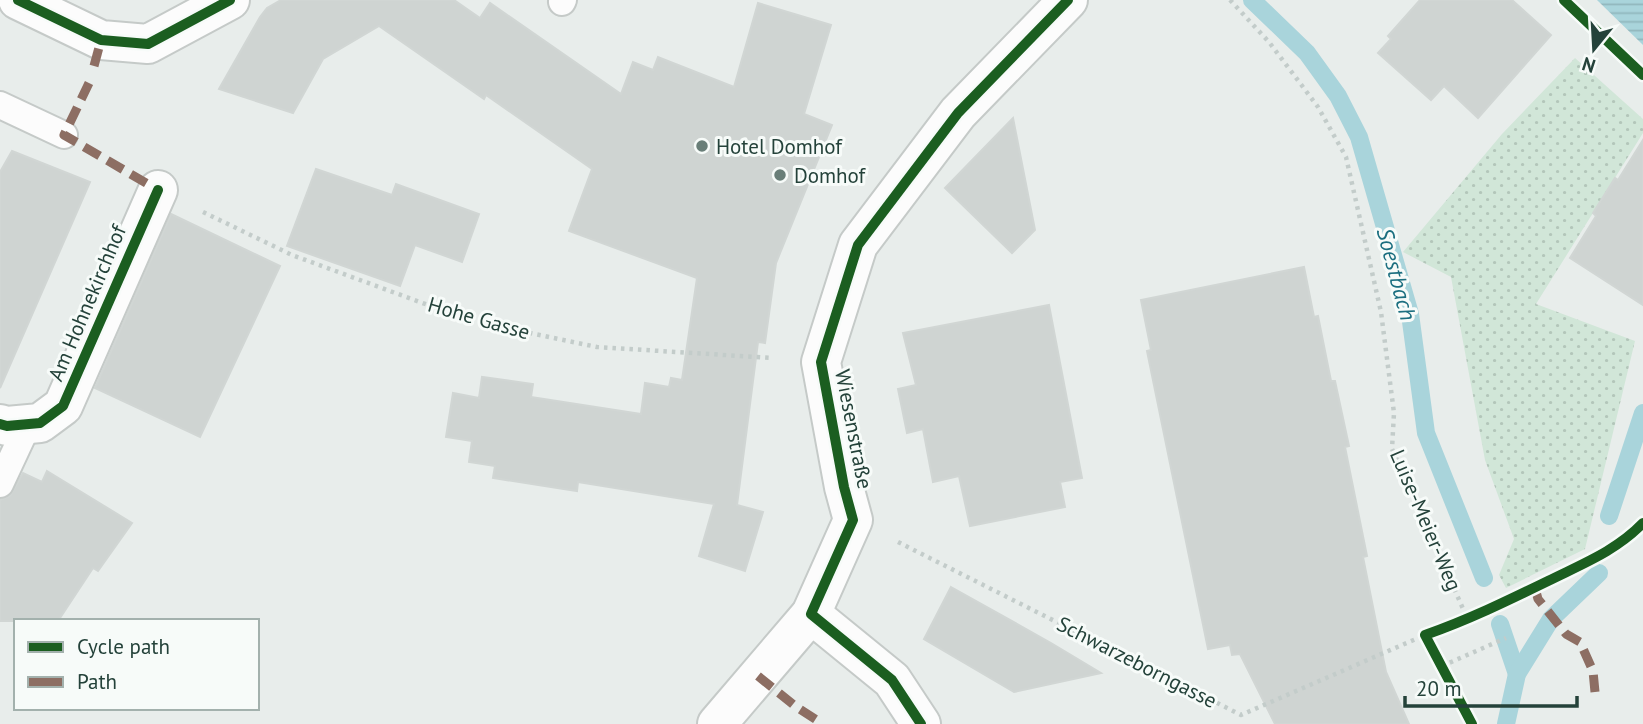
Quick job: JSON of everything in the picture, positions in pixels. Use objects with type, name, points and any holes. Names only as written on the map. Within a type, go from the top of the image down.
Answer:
[{"type":"street","points":[[18,0],[101,40],[148,44],[230,0]]},
{"type":"street","name":"Wiesenstraße","points":[[717,724],[811,614],[853,520],[844,487],[821,362],[858,244],[958,113],[1068,0]]},
{"type":"street","name":"Am Hohnekirchhof","points":[[14,424],[40,423],[63,406],[158,190]]},
{"type":"street","points":[[811,614],[892,680],[921,724]]},
{"type":"lane","points":[[0,105],[64,135]]},
{"type":"lane","points":[[0,484],[14,424]]},
{"type":"path","points":[[1472,724],[1442,666],[1506,638]]},
{"type":"green space","points":[[1575,58],[1643,119],[1643,133],[1536,304],[1635,341],[1585,549],[1506,588],[1499,575],[1514,539],[1485,460],[1451,277],[1403,252],[1502,134]]},
{"type":"water","points":[[1597,0],[1643,0],[1643,45]]},
{"type":"building","points":[[281,0],[454,0],[480,18],[490,3],[621,94],[633,62],[653,70],[658,57],[734,87],[758,3],[831,25],[804,114],[832,125],[776,263],[765,343],[758,342],[737,505],[763,512],[745,571],[699,556],[714,504],[578,482],[577,491],[493,478],[495,466],[469,462],[472,441],[446,437],[453,393],[479,398],[482,377],[533,384],[531,397],[641,414],[645,383],[669,387],[671,378],[682,380],[697,278],[569,231],[592,169],[486,95],[484,99],[379,26],[323,59],[293,113],[219,89],[260,17],[267,8]]},
{"type":"building","points":[[1420,0],[1512,0],[1551,35],[1478,118],[1444,86],[1431,100],[1378,53],[1391,39],[1388,36]]},
{"type":"building","points":[[1013,118],[1035,230],[1012,253],[945,188]]},
{"type":"building","points":[[1643,140],[1643,305],[1570,258],[1596,216],[1593,213]]},
{"type":"building","points":[[12,151],[90,182],[0,388],[0,172]]},
{"type":"building","points":[[316,169],[392,195],[396,184],[479,214],[462,262],[415,245],[400,286],[287,246]]},
{"type":"building","points":[[171,214],[280,266],[200,437],[95,388]]},
{"type":"building","points":[[1304,267],[1314,317],[1318,316],[1331,381],[1335,381],[1349,446],[1345,447],[1367,556],[1363,557],[1386,672],[1409,724],[1275,724],[1240,654],[1232,655],[1230,645],[1208,649],[1147,351],[1151,350],[1141,300]]},
{"type":"building","points":[[1049,305],[1082,478],[1060,482],[1065,507],[970,526],[959,476],[933,482],[923,429],[907,433],[898,389],[916,385],[903,333]]},
{"type":"building","points":[[47,471],[132,523],[98,571],[93,568],[59,619],[0,621],[0,500],[10,496],[23,473],[42,482]]},
{"type":"building","points":[[951,587],[1101,673],[1014,692],[924,639]]},
{"type":"waterway","name":"Soestbach","points":[[1252,0],[1307,53],[1338,96],[1359,137],[1410,314],[1426,433],[1484,578]]},
{"type":"waterway","points":[[1609,516],[1643,413]]},
{"type":"waterway","points":[[1506,724],[1517,674],[1551,619],[1599,573]]},
{"type":"waterway","name":"Soestbach","points":[[1500,624],[1517,674]]},
{"type":"marked path","points":[[94,66],[101,40]]},
{"type":"marked path","points":[[89,83],[64,135],[158,190]]},
{"type":"marked path","points":[[1535,588],[1538,599],[1566,634],[1580,642],[1593,671],[1595,692]]},
{"type":"marked path","points":[[758,676],[795,706],[823,724]]},
{"type":"cycle path","points":[[18,0],[101,40],[148,44],[230,0]]},
{"type":"cycle path","points":[[921,724],[892,680],[811,614],[853,520],[844,487],[821,362],[858,245],[958,113],[1068,0]]},
{"type":"cycle path","points":[[1564,0],[1643,75]]},
{"type":"cycle path","points":[[0,424],[7,426],[40,423],[63,406],[158,190]]},
{"type":"cycle path","points":[[1472,724],[1425,635],[1487,610],[1586,563],[1622,541],[1643,523]]},
{"type":"place","name":"Hotel Domhof","points":[[702,146]]},
{"type":"place","name":"Domhof","points":[[780,175]]}]
